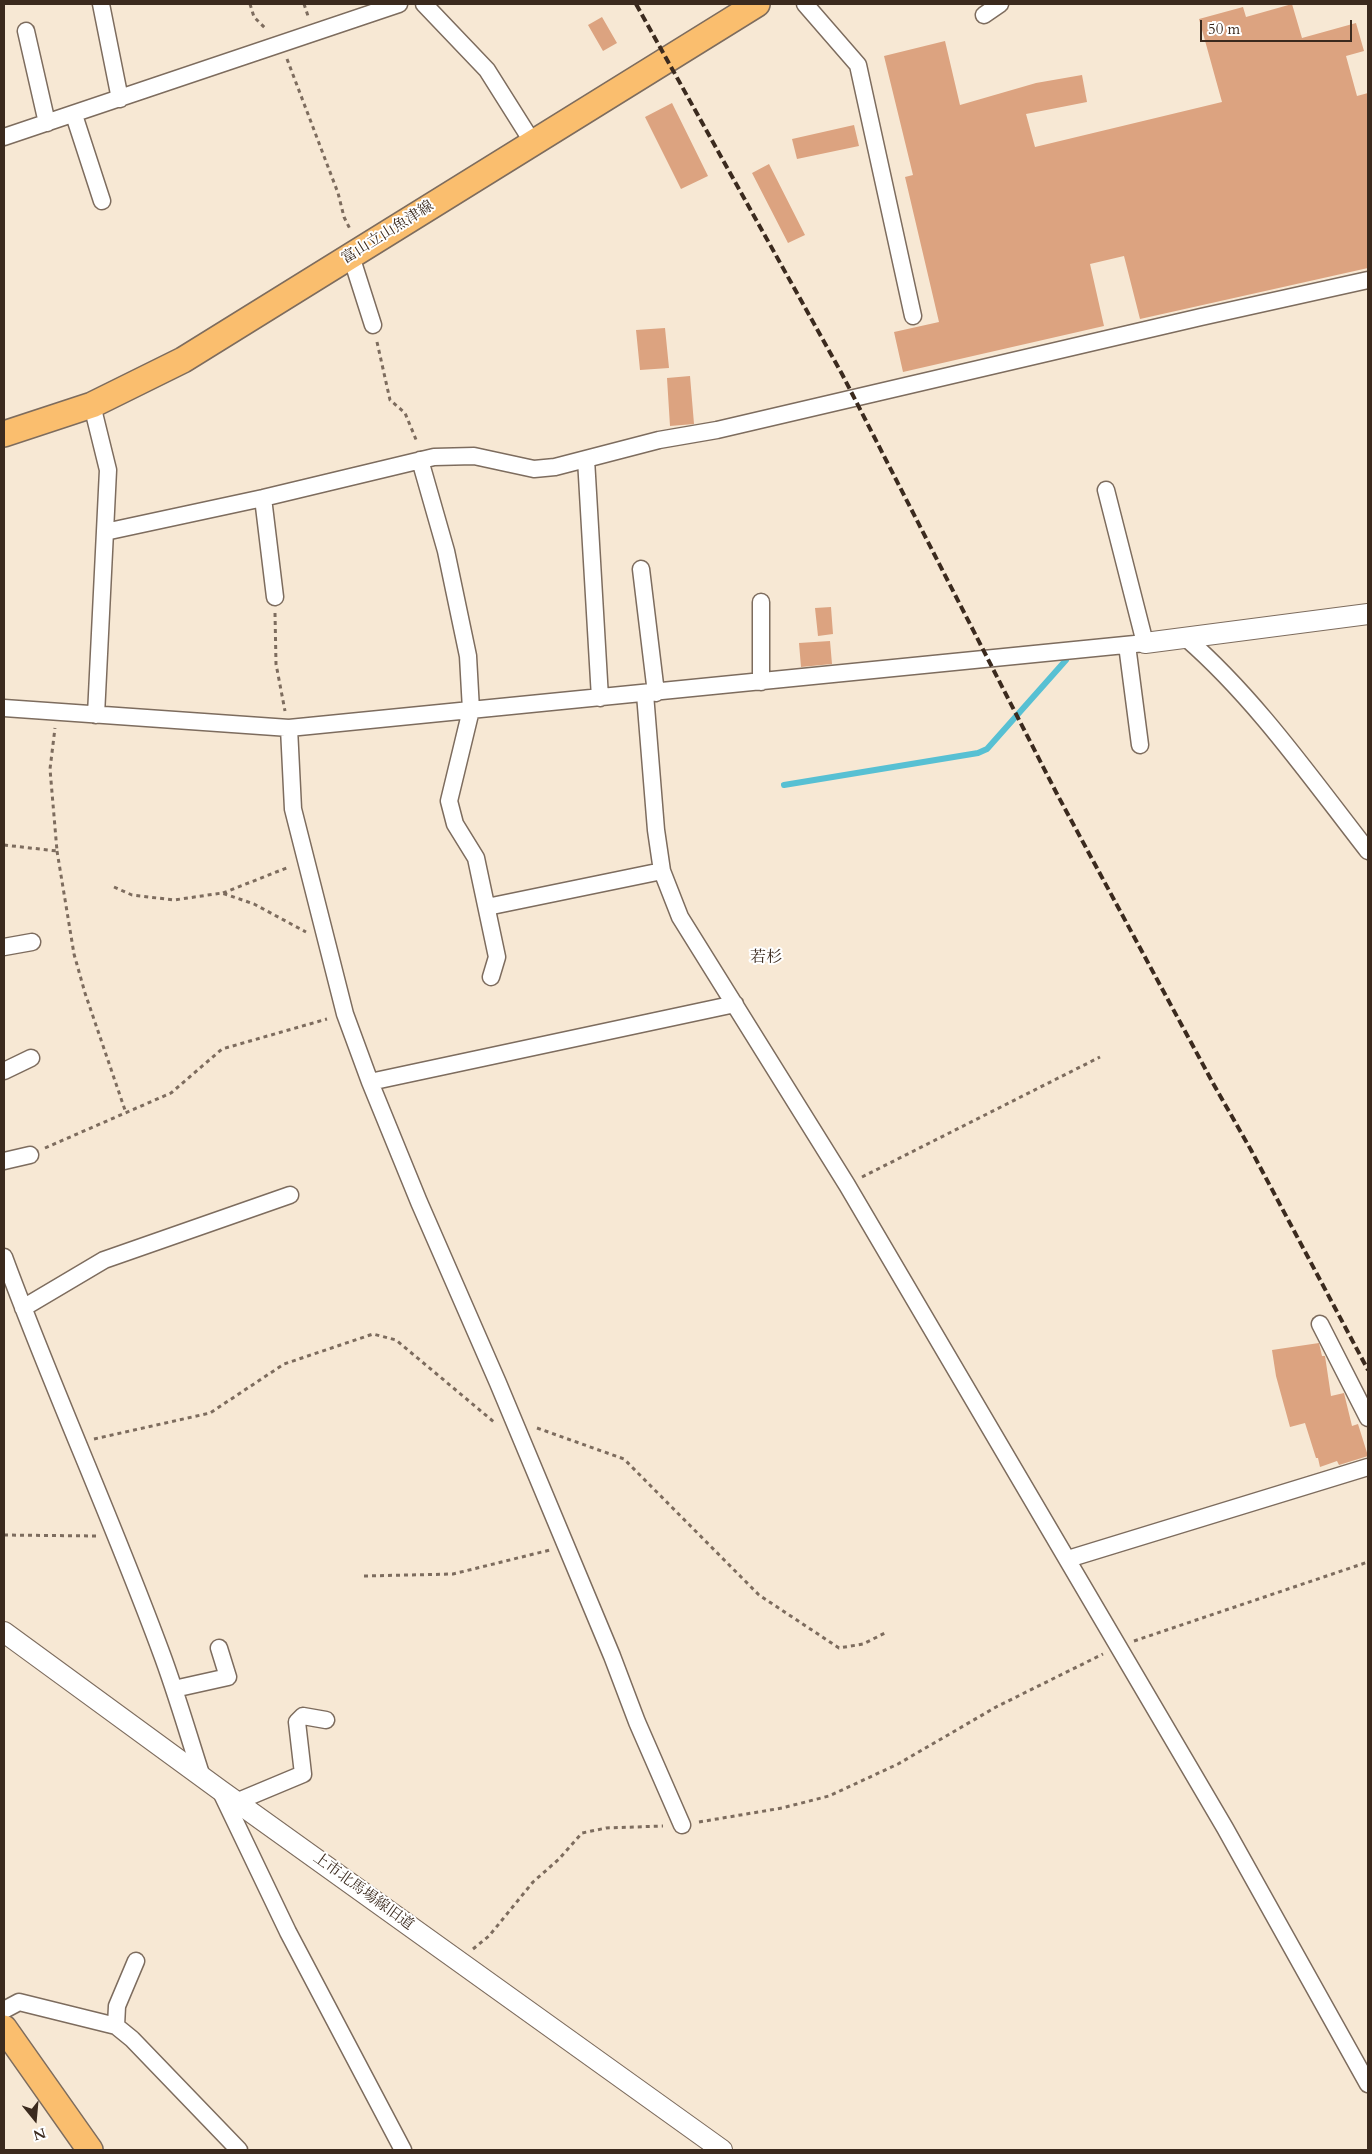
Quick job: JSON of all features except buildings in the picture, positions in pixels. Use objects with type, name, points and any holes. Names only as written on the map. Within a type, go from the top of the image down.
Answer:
[{"type":"main road","name":"富山立山魚津線","points":[[4,434],[92,404],[183,360],[757,4]]},
{"type":"main road","points":[[4,2028],[90,2150]]},
{"type":"street","points":[[101,4],[120,99]]},
{"type":"street","points":[[4,137],[399,4]]},
{"type":"street","points":[[424,4],[487,70],[533,143]]},
{"type":"street","points":[[805,4],[858,65],[913,316]]},
{"type":"street","points":[[984,15],[1000,4]]},
{"type":"street","points":[[26,31],[47,124]]},
{"type":"street","points":[[74,115],[102,201]]},
{"type":"street","points":[[356,253],[373,325]]},
{"type":"street","points":[[105,532],[263,498],[434,457],[474,456],[534,469],[555,467],[659,440],[726,428],[1368,280]]},
{"type":"street","points":[[92,404],[108,470],[96,715]]},
{"type":"street","points":[[586,459],[600,698]]},
{"type":"street","points":[[420,460],[446,550],[468,656],[471,710],[449,801],[455,824],[476,858],[497,957],[491,977]]},
{"type":"street","points":[[1106,490],[1136,644],[1140,745]]},
{"type":"street","points":[[263,498],[274,598]]},
{"type":"street","points":[[640,569],[650,693],[656,830],[662,871],[680,917],[847,1184],[1225,1828],[1368,2084]]},
{"type":"street","points":[[761,602],[761,682]]},
{"type":"street","points":[[4,708],[289,728],[1136,644],[1368,614]]},
{"type":"street","points":[[1186,638],[1210,659],[1259,713],[1368,851]]},
{"type":"street","points":[[289,728],[293,809],[345,1014],[370,1082],[612,1656],[637,1722],[682,1825]]},
{"type":"street","points":[[487,907],[662,871]]},
{"type":"street","points":[[4,947],[32,942]]},
{"type":"street","points":[[370,1082],[735,1004]]},
{"type":"street","points":[[4,1071],[31,1058]]},
{"type":"street","points":[[4,1161],[30,1154]]},
{"type":"street","points":[[23,1308],[104,1260],[290,1195]]},
{"type":"street","points":[[4,1257],[162,1653],[201,1774]]},
{"type":"street","points":[[1320,1324],[1368,1418]]},
{"type":"street","points":[[1068,1559],[1368,1467]]},
{"type":"street","name":"上市北馬場線旧道","points":[[4,1632],[201,1774],[228,1796],[722,2150]]},
{"type":"street","points":[[174,1689],[228,1677],[219,1648]]},
{"type":"street","points":[[326,1720],[303,1716],[297,1722],[303,1774],[228,1796],[288,1932],[403,2150]]},
{"type":"street","points":[[116,2026],[117,2006],[136,1961]]},
{"type":"street","points":[[4,2010],[19,2002],[116,2026],[132,2039],[239,2150]]},
{"type":"path","points":[[250,4],[254,17],[281,44],[338,193],[356,253]]},
{"type":"path","points":[[373,325],[390,400],[405,413],[416,436],[420,460]]},
{"type":"path","points":[[274,598],[276,664],[289,728]]},
{"type":"path","points":[[56,712],[50,770],[57,851],[74,954],[85,993],[126,1113]]},
{"type":"path","points":[[4,845],[57,851]]},
{"type":"path","points":[[114,887],[132,895],[174,900],[222,893],[306,860]]},
{"type":"path","points":[[222,893],[254,904],[327,943]]},
{"type":"path","points":[[30,1154],[171,1093],[222,1049],[345,1014]]},
{"type":"path","points":[[847,1184],[1100,1057]]},
{"type":"path","points":[[77,1442],[210,1414],[284,1364],[372,1334],[396,1340],[492,1422],[514,1424],[624,1459],[759,1595],[839,1648],[863,1644],[885,1633]]},
{"type":"path","points":[[4,1534],[116,1537]]},
{"type":"path","points":[[364,1576],[452,1574],[566,1547]]},
{"type":"path","points":[[460,1961],[489,1936],[533,1882],[559,1859],[582,1833],[606,1828],[682,1825],[782,1808],[829,1796],[898,1764],[996,1707],[1119,1646],[1368,1562]]},
{"type":"waterway","points":[[784,785],[978,753],[987,749],[1066,660]]},
{"type":"railway","points":[[636,4],[842,374],[1057,794],[1251,1150],[1368,1370]]},
{"type":"district","name":"若杉","points":[[766,958]]}]
